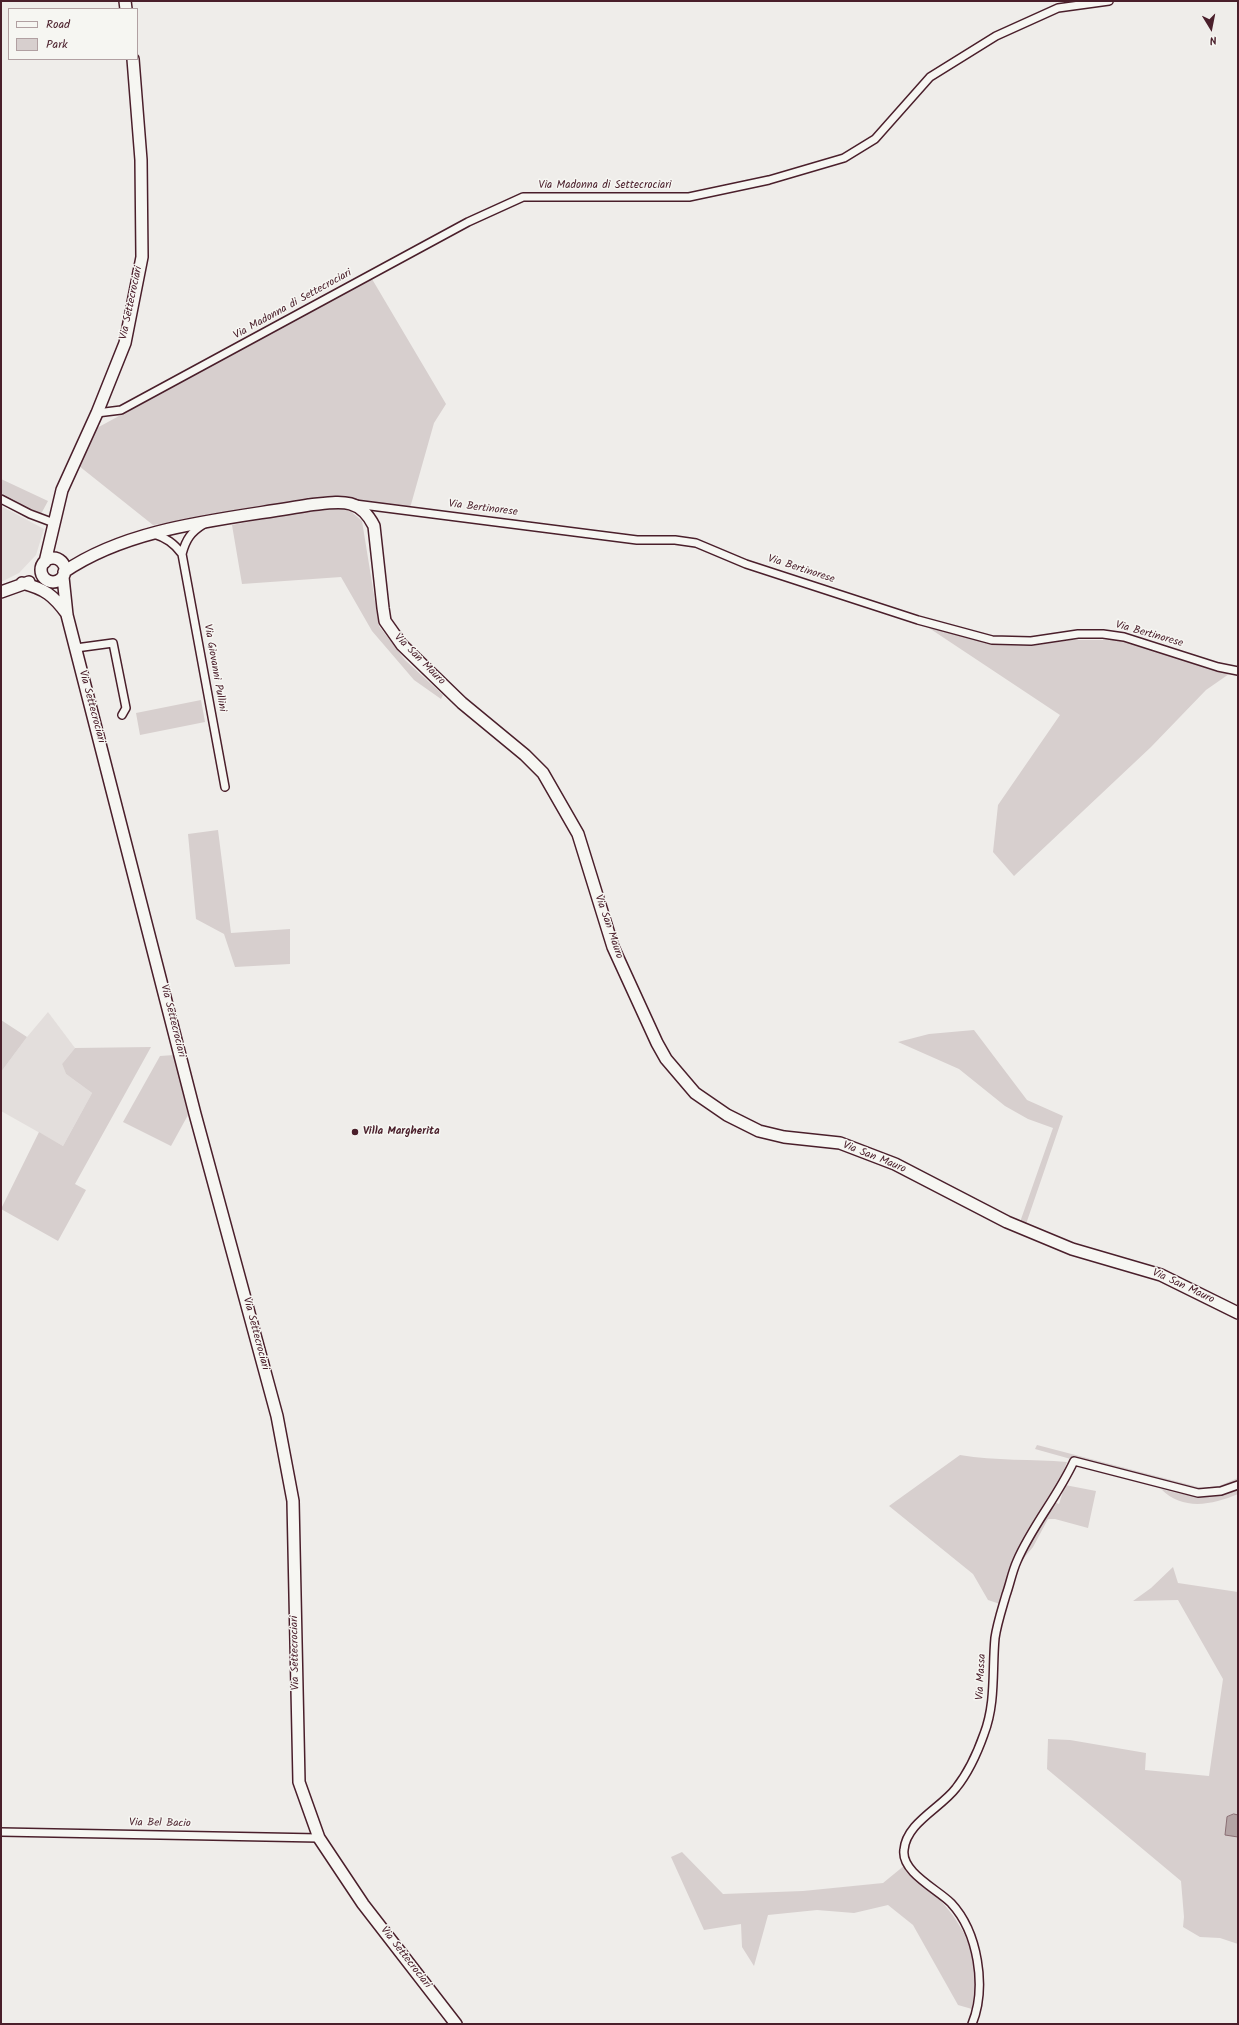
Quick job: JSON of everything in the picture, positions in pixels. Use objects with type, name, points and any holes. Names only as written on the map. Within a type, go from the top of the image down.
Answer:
[{"type":"main road","name":"Via Settecrociari","points":[[67,615],[46,574],[53,528],[62,490],[97,412],[125,343],[142,257],[141,160],[133,60]]},
{"type":"main road","name":"Via San Mauro","points":[[94,555],[58,560],[52,559],[46,574],[58,581],[64,574],[94,555],[151,532],[309,505],[332,503],[351,504],[361,507],[368,515],[374,526],[382,608],[385,621],[402,645],[462,702],[525,754],[543,773],[557,794],[578,834],[613,947],[654,1036],[666,1059],[695,1093],[727,1115],[759,1131],[784,1137],[840,1143],[895,1164],[1007,1222],[1072,1249],[1162,1275],[1238,1313]]},
{"type":"main road","name":"Via Settecrociari","points":[[53,528],[58,560],[64,566],[67,615],[195,1114],[277,1416],[293,1501],[299,1782],[320,1838],[363,1904],[456,2024]]},
{"type":"main road","points":[[1,592],[46,574]]},
{"type":"main road","points":[[22,583],[38,588],[52,595],[67,615]]},
{"type":"street","name":"Via Madonna di Settecrociari","points":[[97,412],[121,410],[468,222],[523,198],[689,197],[769,180],[844,158],[875,139],[930,77],[996,36],[1058,8],[1109,1]]},
{"type":"street","points":[[1,499],[53,528]]},
{"type":"street","name":"Via Bertinorese","points":[[351,504],[638,540],[675,540],[696,544],[746,564],[918,620],[992,640],[1031,641],[1078,634],[1103,634],[1124,637],[1218,667],[1238,671]]},
{"type":"street","name":"Via Giovanni Pullini","points":[[206,523],[192,532],[185,543],[182,554],[225,787]]},
{"type":"street","name":"Via Giovanni Pullini","points":[[177,528],[185,543]]},
{"type":"street","name":"Via Giovanni Pullini","points":[[176,546],[177,528]]},
{"type":"street","name":"Via Giovanni Pullini","points":[[151,532],[166,538],[176,546],[182,554]]},
{"type":"street","points":[[76,648],[113,643],[126,708],[122,715]]},
{"type":"street","name":"Via Massa","points":[[972,2024],[979,1992],[979,1967],[975,1948],[964,1922],[952,1905],[913,1873],[906,1863],[903,1851],[908,1836],[917,1825],[956,1788],[985,1733],[994,1687],[995,1636],[1017,1562],[1074,1461],[1198,1493],[1221,1491],[1238,1485]]},
{"type":"street","name":"Via Bel Bacio","points":[[1,1832],[320,1838]]},
{"type":"shaded area","points":[[1,506],[44,529],[36,555],[19,573],[1,582]]},
{"type":"shaded area","points":[[48,1012],[75,1048],[62,1064],[66,1074],[92,1093],[63,1146],[1,1111],[1,1072]]},
{"type":"shaded area","points":[[1234,1814],[1238,1815],[1238,1837],[1225,1835],[1227,1817]]},
{"type":"green space","points":[[372,279],[446,404],[434,423],[410,508],[344,498],[153,525],[79,466],[95,429]]},
{"type":"green space","points":[[1,479],[48,501],[41,514],[1,493]]},
{"type":"green space","points":[[327,507],[347,508],[362,521],[379,626],[405,660],[443,695],[441,699],[414,680],[372,631],[341,577],[242,584],[232,525]]},
{"type":"green space","points":[[926,626],[994,645],[1031,646],[1071,640],[1127,640],[1229,674],[1206,690],[1151,747],[1014,876],[993,852],[998,805],[1060,715]]},
{"type":"green space","points":[[201,700],[205,722],[140,735],[136,713]]},
{"type":"green space","points":[[218,830],[231,933],[290,929],[290,964],[235,967],[224,934],[196,919],[188,834]]},
{"type":"green space","points":[[1,1020],[27,1037],[1,1072]]},
{"type":"green space","points":[[974,1030],[1027,1100],[1063,1116],[1025,1227],[1019,1225],[1053,1128],[1028,1119],[1005,1106],[959,1069],[898,1042],[929,1034]]},
{"type":"green space","points":[[151,1047],[75,1184],[86,1190],[58,1241],[1,1209],[39,1132],[63,1146],[92,1093],[66,1074],[62,1064],[75,1048]]},
{"type":"green space","points":[[174,1055],[188,1115],[171,1146],[123,1122],[160,1056]]},
{"type":"green space","points":[[1037,1445],[1202,1488],[1219,1486],[1238,1478],[1238,1483],[1219,1490],[1197,1492],[1153,1482],[1035,1449]]},
{"type":"green space","points":[[960,1455],[987,1458],[1067,1462],[1056,1491],[1011,1568],[1000,1604],[988,1600],[973,1574],[889,1506]]},
{"type":"green space","points":[[1065,1485],[1096,1491],[1088,1528],[1055,1519],[1048,1519],[1033,1547],[1019,1564],[1009,1603],[1005,1604],[1019,1561],[1054,1502],[1059,1504]]},
{"type":"green space","points":[[1238,1488],[1238,1494],[1228,1498],[1198,1504],[1179,1501],[1161,1489],[1191,1496],[1208,1496],[1217,1495]]},
{"type":"green space","points":[[1173,1567],[1178,1583],[1238,1592],[1238,1944],[1220,1938],[1200,1937],[1183,1927],[1184,1917],[1181,1881],[1047,1769],[1048,1739],[1070,1740],[1146,1753],[1145,1770],[1209,1776],[1223,1679],[1178,1600],[1133,1601],[1151,1588]]},
{"type":"green space","points":[[682,1852],[723,1894],[803,1891],[883,1883],[905,1865],[953,1915],[965,1936],[970,1947],[976,1970],[976,1982],[972,2009],[958,2005],[913,1925],[888,1905],[854,1913],[817,1910],[768,1915],[754,1966],[742,1947],[741,1924],[704,1930],[671,1857]]},
{"type":"place","name":"Villa Margherita","points":[[355,1132]]}]
